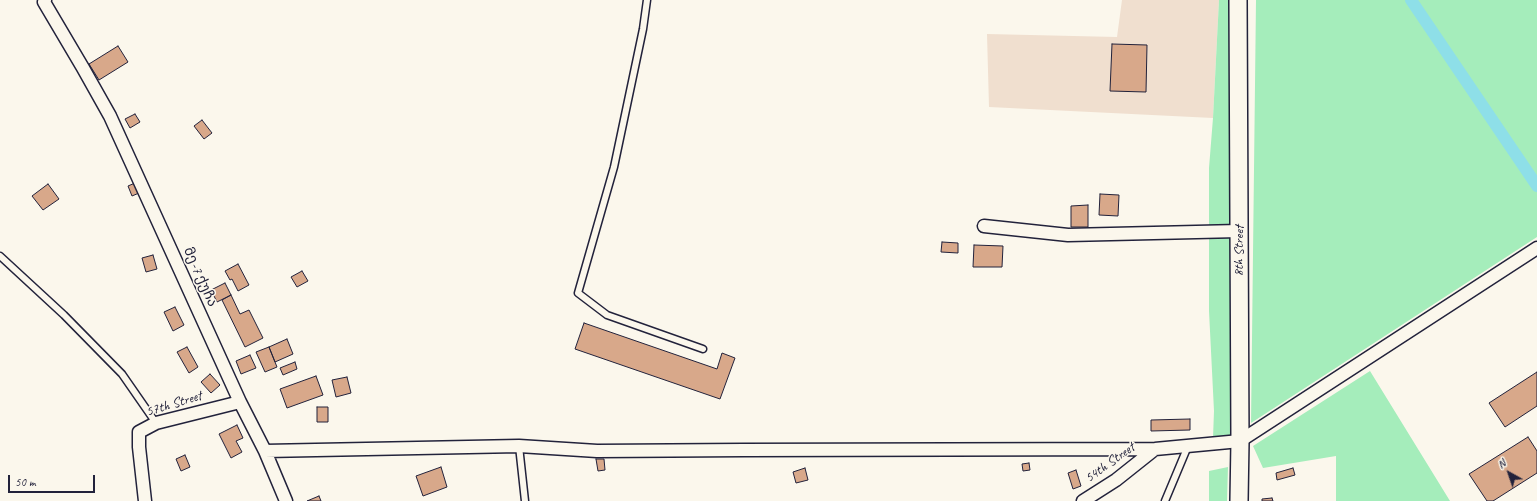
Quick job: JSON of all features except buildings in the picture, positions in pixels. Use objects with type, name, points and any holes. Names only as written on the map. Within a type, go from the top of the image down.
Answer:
[{"type":"street","name":"მე-7 ქუჩა","points":[[45,0],[44,2],[110,116],[240,402],[265,451],[286,501]]},
{"type":"street","name":"8th Street","points":[[1238,0],[1239,501]]},
{"type":"street","points":[[984,226],[1068,235],[1239,231]]},
{"type":"street","points":[[265,451],[518,446],[597,451],[1155,449],[1240,441],[1537,248]]},
{"type":"street","name":"57th Street","points":[[145,501],[138,447],[139,432],[156,423],[240,402]]},
{"type":"street","name":"54th Street","points":[[1083,501],[1116,480],[1155,449]]},
{"type":"lane","points":[[646,0],[643,29],[614,167],[578,293],[607,315],[703,349]]},
{"type":"lane","points":[[0,256],[64,315],[122,374],[156,423]]},
{"type":"lane","points":[[518,446],[525,501]]},
{"type":"lane","points":[[1165,501],[1188,446]]},
{"type":"shaded area","points":[[1122,0],[1219,0],[1213,118],[989,107],[987,34],[1117,37]]},
{"type":"green space","points":[[1219,0],[1233,0],[1230,437],[1213,438],[1214,411],[1209,311],[1209,168]]},
{"type":"green space","points":[[1256,0],[1537,0],[1537,237],[1251,423]]},
{"type":"green space","points":[[1370,371],[1450,501],[1336,501],[1336,456],[1263,468],[1253,446]]},
{"type":"green space","points":[[1228,467],[1227,501],[1209,501],[1209,471]]},
{"type":"waterway","points":[[1411,0],[1537,186]]}]
